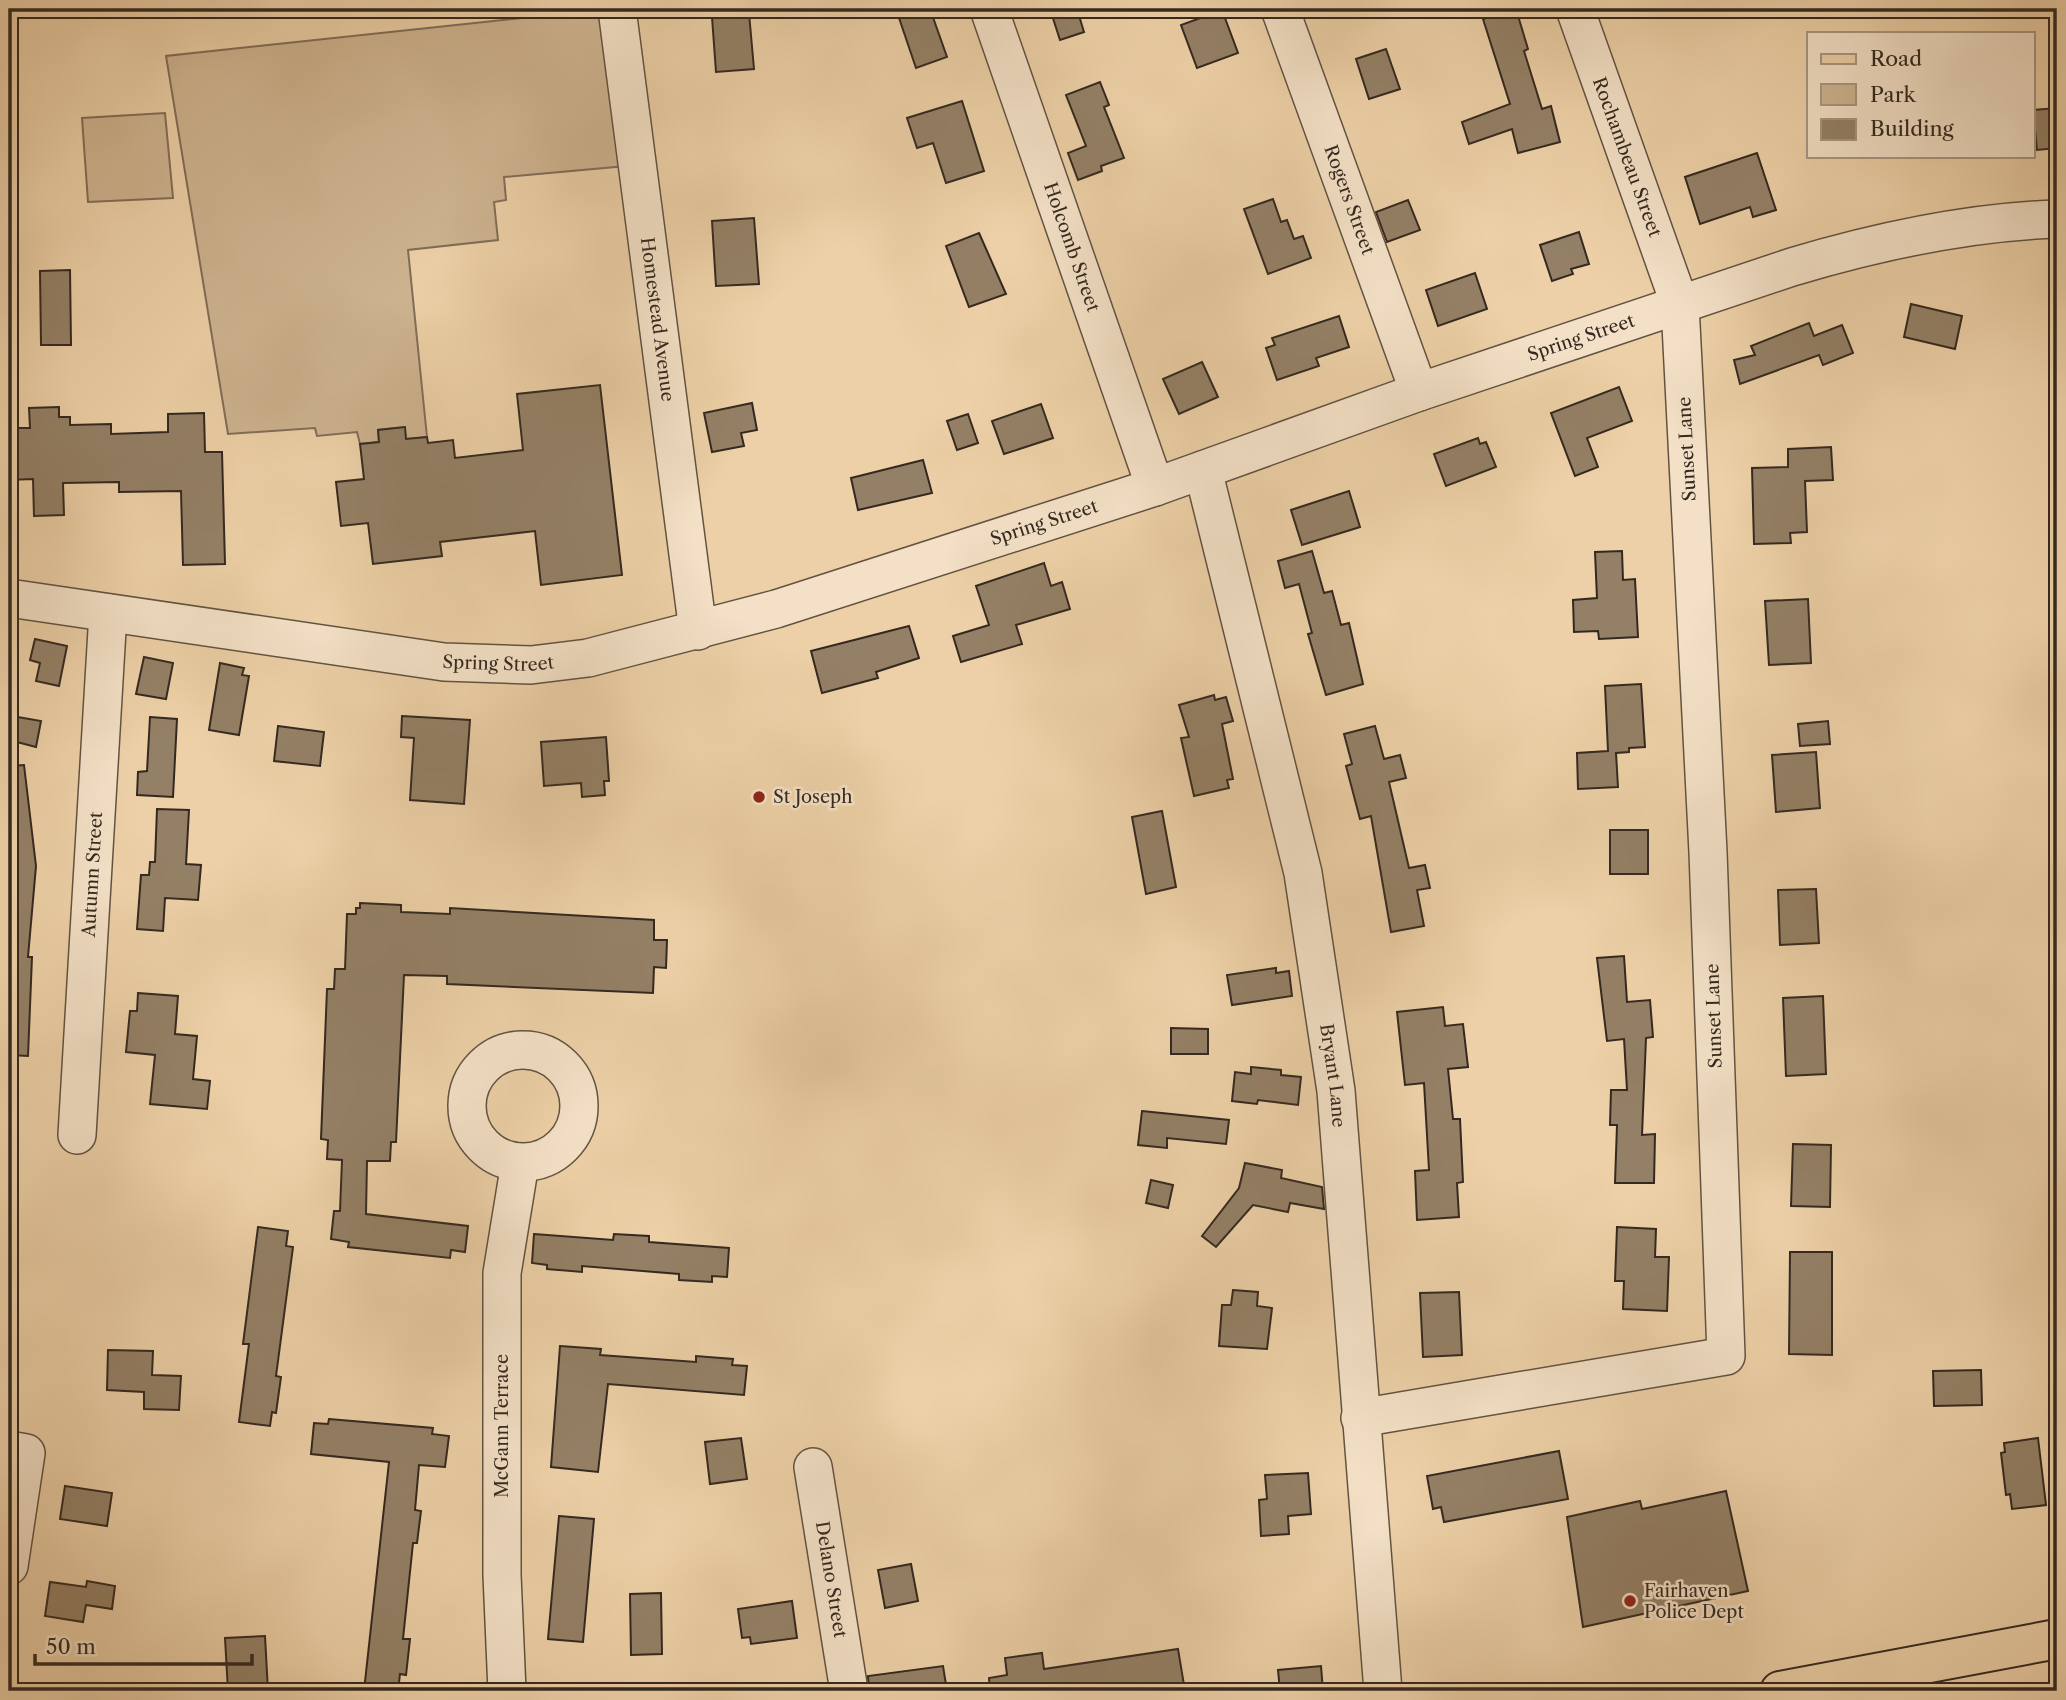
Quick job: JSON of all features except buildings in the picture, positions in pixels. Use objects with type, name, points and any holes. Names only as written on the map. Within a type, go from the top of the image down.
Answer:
[{"type":"main road","points":[[1780,1691],[2057,1639]]},
{"type":"street","name":"Homestead Avenue","points":[[617,9],[698,631]]},
{"type":"street","name":"Holcomb Street","points":[[989,9],[1155,487]]},
{"type":"street","name":"Rogers Street","points":[[1280,9],[1419,392]]},
{"type":"street","name":"Rochambeau Street","points":[[1575,9],[1680,305]]},
{"type":"street","name":"Spring Street","points":[[9,598],[395,656],[490,665],[572,661],[698,631],[1155,487],[1419,392],[1853,248],[1949,229],[2057,219]]},
{"type":"street","name":"Sunset Lane","points":[[1360,1418],[1726,1356],[1708,852],[1680,305]]},
{"type":"street","name":"Bryant Lane","points":[[1203,470],[1303,873],[1336,1091],[1383,1691]]},
{"type":"street","name":"Autumn Street","points":[[77,1135],[108,613]]},
{"type":"street","name":"McGann Terrace","points":[[507,1691],[502,1575],[502,1273],[520,1163]]},
{"type":"street","points":[[9,1566],[17,1452]]},
{"type":"street","name":"Delano Street","points":[[813,1467],[849,1691]]},
{"type":"green space","points":[[605,9],[637,165],[504,177],[506,200],[494,202],[498,240],[408,250],[427,437],[406,439],[404,427],[378,430],[379,442],[360,444],[357,432],[317,436],[315,428],[228,434],[166,56]]},
{"type":"green space","points":[[165,113],[173,198],[88,202],[82,118]]},
{"type":"place","name":"St Joseph","points":[[759,797]]},
{"type":"place","name":"Fairhaven Police Dept","points":[[1630,1601]]}]
